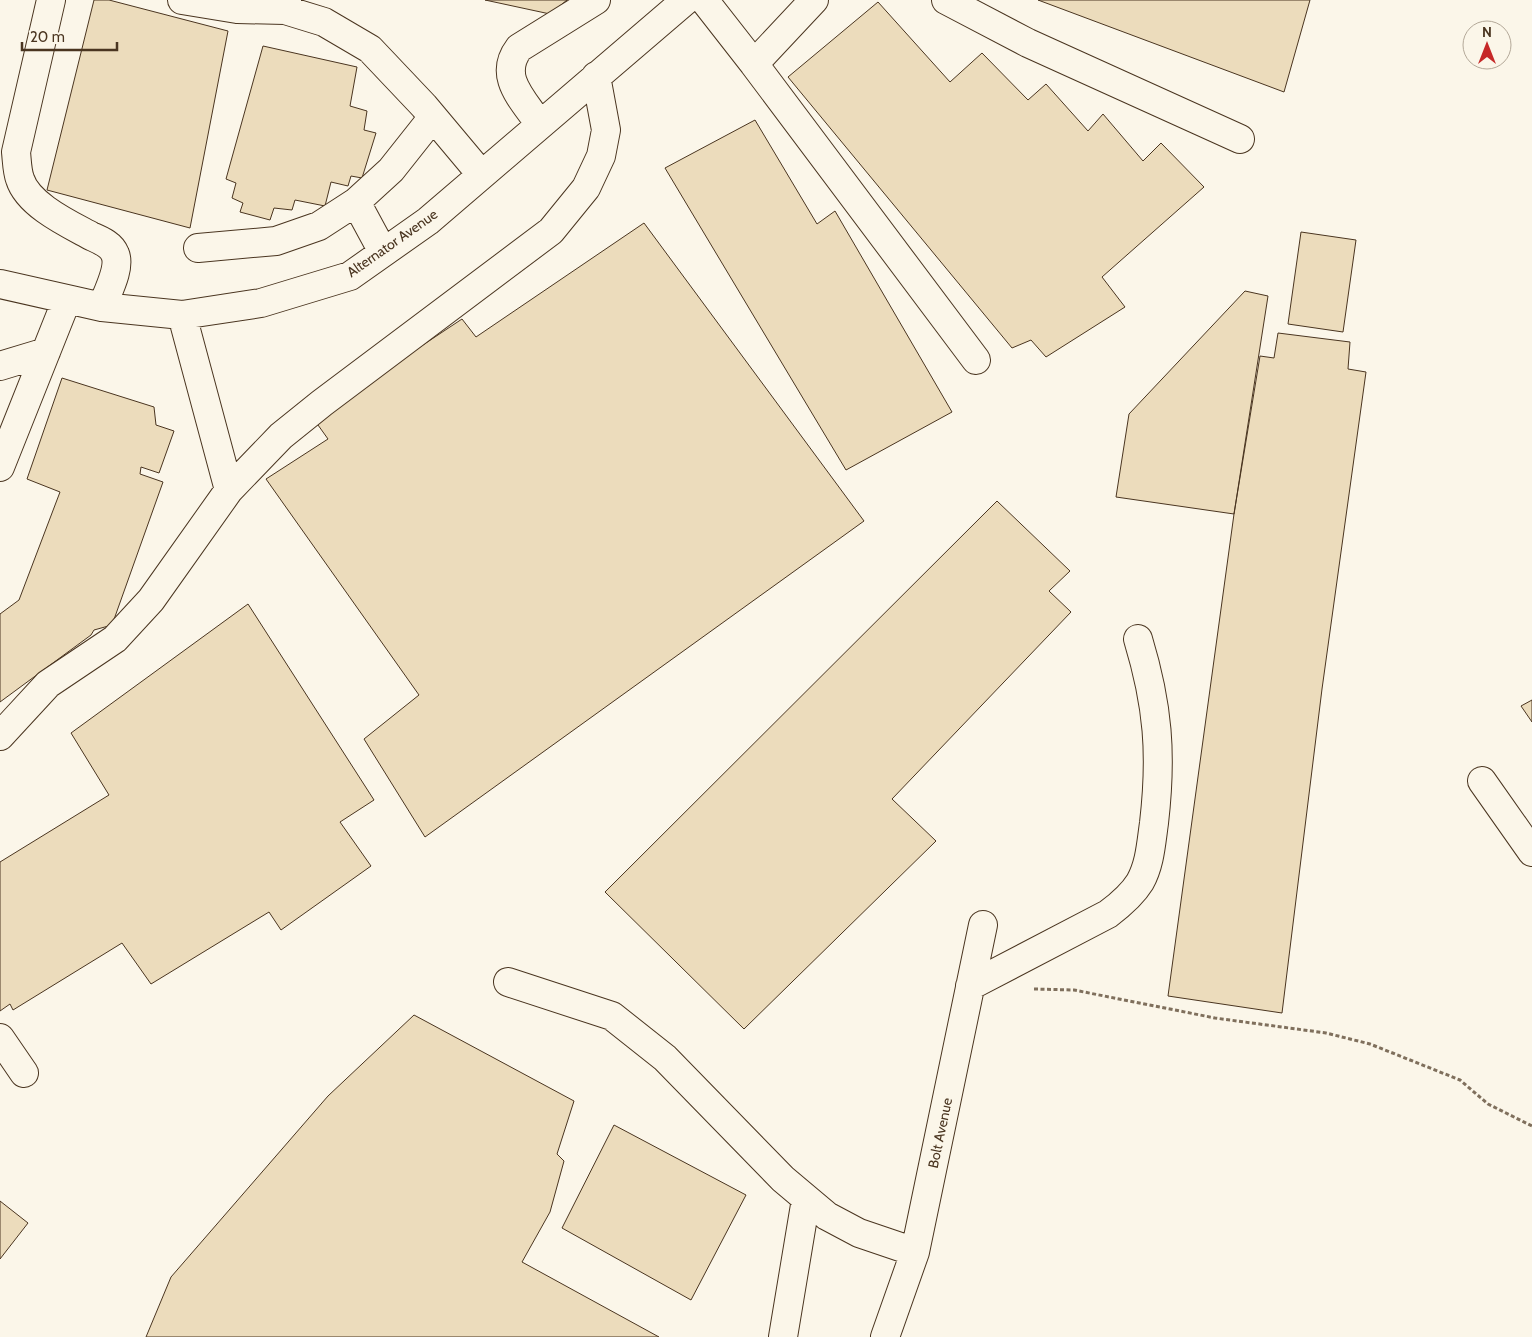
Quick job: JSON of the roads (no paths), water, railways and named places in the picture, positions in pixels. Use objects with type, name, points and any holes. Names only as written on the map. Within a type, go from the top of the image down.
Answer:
[{"type":"street","points":[[52,0],[16,152],[17,165],[20,179],[27,192],[60,220],[109,245],[116,255],[115,268],[102,306]]},
{"type":"street","points":[[182,0],[237,8],[286,5],[324,22],[370,49],[433,117],[481,174]]},
{"type":"street","points":[[540,125],[511,81],[511,58],[519,48],[596,0]]},
{"type":"street","name":"Alternator Avenue","points":[[0,284],[102,306],[182,315],[261,303],[350,276],[428,221],[686,0]]},
{"type":"street","points":[[704,0],[976,360]]},
{"type":"street","points":[[754,64],[814,0]]},
{"type":"street","points":[[946,0],[1028,43],[1240,139]]},
{"type":"street","points":[[0,736],[48,684],[115,639],[152,600],[229,490],[281,436],[315,408],[551,231],[586,188],[601,156],[606,130],[596,76]]},
{"type":"street","points":[[198,248],[276,241],[319,226],[356,202],[391,170],[433,117]]},
{"type":"street","points":[[356,202],[383,252]]},
{"type":"street","points":[[0,467],[66,299]]},
{"type":"street","points":[[182,315],[229,490]]},
{"type":"street","points":[[0,366],[46,352]]},
{"type":"street","points":[[970,986],[1108,914],[1127,899],[1140,882],[1150,860],[1156,804],[1158,740],[1151,683],[1138,639]]},
{"type":"street","points":[[1482,781],[1532,852]]},
{"type":"street","name":"Bolt Avenue","points":[[885,1337],[916,1252],[983,925]]},
{"type":"street","points":[[508,982],[612,1016],[665,1058],[783,1179],[826,1216],[859,1233],[916,1252]]},
{"type":"street","points":[[0,1038],[24,1073]]},
{"type":"street","points":[[783,1337],[806,1199]]}]
